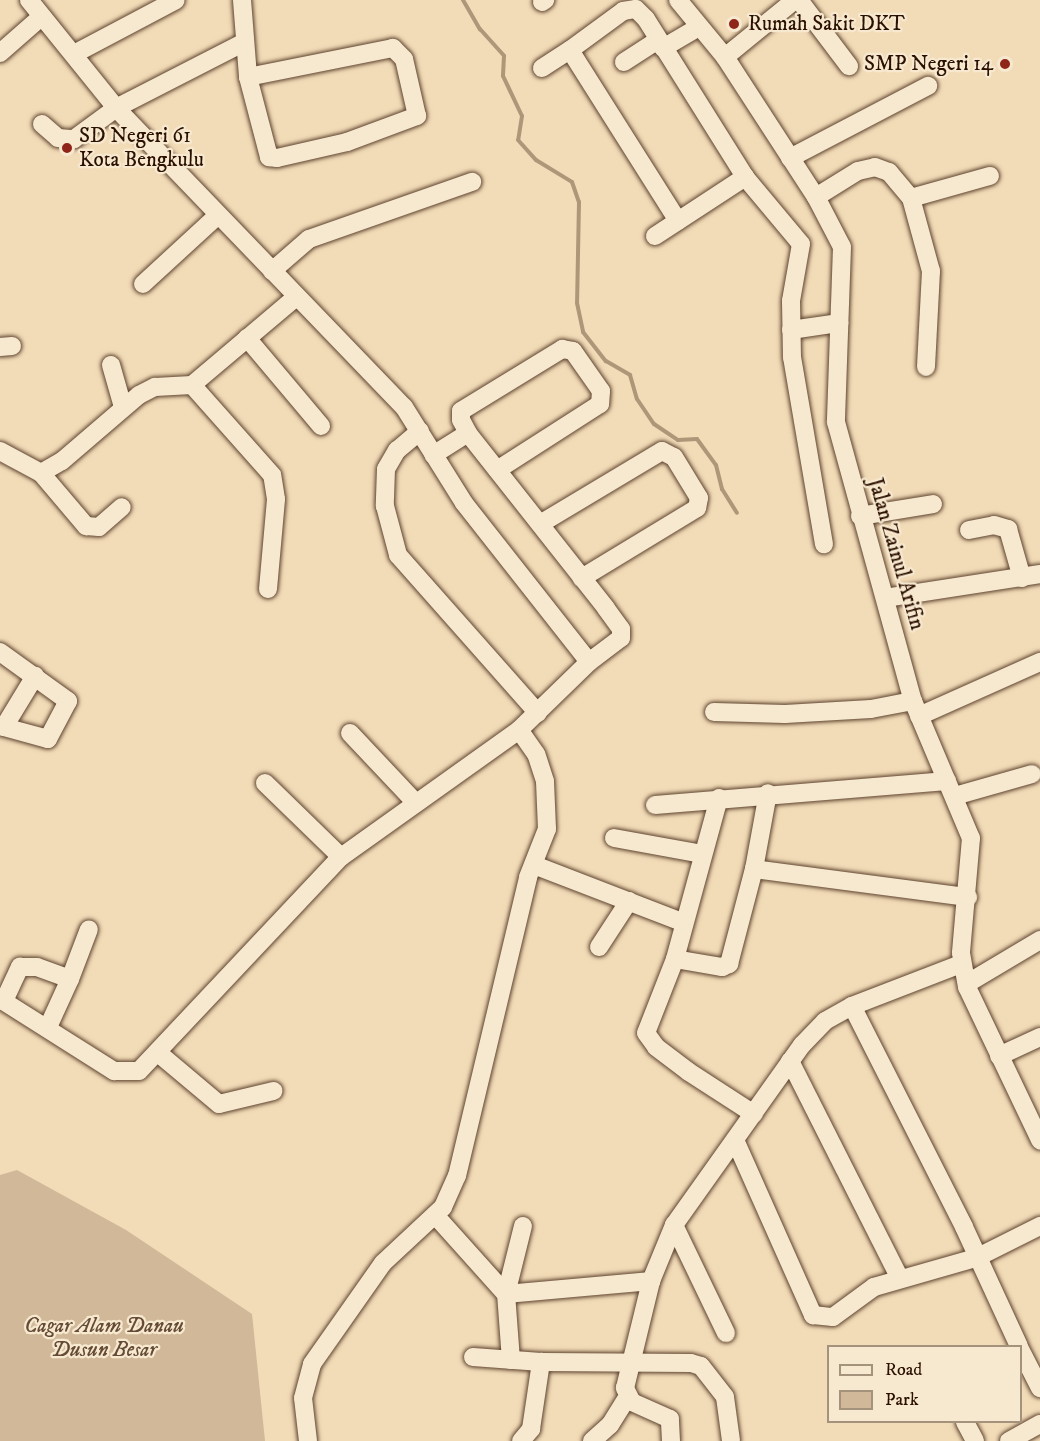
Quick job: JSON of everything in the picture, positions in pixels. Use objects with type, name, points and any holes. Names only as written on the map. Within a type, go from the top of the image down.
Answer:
[{"type":"street","points":[[29,0],[116,108],[295,298],[405,406],[464,503],[589,662]]},
{"type":"street","points":[[74,54],[176,0]]},
{"type":"street","points":[[242,0],[243,43],[248,77],[268,154],[273,158],[347,142],[417,116],[404,59],[393,48],[248,77]]},
{"type":"street","name":"Jalan Zainul Arifin","points":[[678,0],[726,57],[816,197],[842,247],[836,422],[860,516],[916,709],[971,838],[961,964],[999,1056],[1035,1114],[1040,1140]]},
{"type":"street","points":[[726,57],[797,0],[849,66]]},
{"type":"street","points":[[542,68],[570,51],[623,11],[636,9],[661,44],[745,177],[801,244],[791,330],[800,415],[824,544]]},
{"type":"street","points":[[0,53],[41,17]]},
{"type":"street","points":[[624,62],[699,27]]},
{"type":"street","points":[[42,124],[67,141],[116,108],[243,43]]},
{"type":"street","points":[[570,51],[678,221]]},
{"type":"street","points":[[790,159],[928,86]]},
{"type":"street","points":[[816,197],[858,171],[875,167],[889,172],[911,198],[931,271],[926,367]]},
{"type":"street","points":[[911,198],[990,176]]},
{"type":"street","points":[[655,236],[745,177]]},
{"type":"street","points":[[272,271],[309,239],[472,182]]},
{"type":"street","points":[[143,284],[217,216]]},
{"type":"street","points":[[41,473],[62,461],[123,407],[155,387],[192,385],[295,298]]},
{"type":"street","points":[[791,330],[839,323]]},
{"type":"street","points":[[247,338],[321,426]]},
{"type":"street","points":[[70,979],[37,967],[20,966],[2,1000],[117,1072],[139,1071],[244,964],[259,943],[341,857],[519,730],[589,662],[622,634],[582,578],[540,524],[497,470],[468,433],[461,420],[461,411],[562,349],[573,351],[601,391],[600,404],[497,470]]},
{"type":"street","points":[[111,364],[123,407]]},
{"type":"street","points":[[192,385],[272,474],[276,499],[268,589]]},
{"type":"street","points":[[420,431],[397,450],[386,469],[385,506],[398,555],[538,713]]},
{"type":"street","points":[[433,455],[468,433]]},
{"type":"street","points":[[0,451],[41,473],[86,526],[99,527],[123,507]]},
{"type":"street","points":[[540,524],[662,451],[674,457],[699,498],[697,508],[582,578]]},
{"type":"street","points":[[860,516],[933,504]]},
{"type":"street","points":[[969,530],[993,525],[1008,529],[1022,578]]},
{"type":"street","points":[[885,598],[1040,574]]},
{"type":"street","points":[[0,652],[35,676],[64,696],[68,707],[48,739],[2,726],[35,676]]},
{"type":"street","points":[[714,712],[785,714],[916,709],[1040,662]]},
{"type":"street","points":[[308,1441],[303,1398],[312,1364],[383,1263],[448,1200],[457,1176],[528,877],[547,830],[549,802],[536,754],[519,730]]},
{"type":"street","points":[[350,733],[415,802]]},
{"type":"street","points":[[655,805],[768,794],[951,788],[1032,774]]},
{"type":"street","points":[[265,783],[341,857]]},
{"type":"street","points":[[675,959],[722,967],[729,964],[754,869],[768,794]]},
{"type":"street","points":[[719,798],[675,959],[646,1033],[672,1059],[754,1114]]},
{"type":"street","points":[[614,838],[702,854]]},
{"type":"street","points":[[534,865],[684,923]]},
{"type":"street","points":[[754,869],[968,897]]},
{"type":"street","points":[[599,947],[629,901]]},
{"type":"street","points":[[48,1027],[89,929]]},
{"type":"street","points":[[968,983],[1040,940]]},
{"type":"street","points":[[592,1441],[610,1425],[627,1398],[628,1364],[651,1281],[674,1225],[790,1061],[825,1021],[852,1006],[961,964]]},
{"type":"street","points":[[852,1006],[964,1227],[1019,1345]]},
{"type":"street","points":[[999,1056],[1040,1037]]},
{"type":"street","points":[[157,1052],[219,1104],[273,1091]]},
{"type":"street","points":[[790,1061],[900,1279]]},
{"type":"street","points":[[735,1140],[813,1315],[833,1317],[874,1287],[976,1257],[1040,1226]]},
{"type":"street","points":[[435,1215],[506,1294]]},
{"type":"street","points":[[674,1225],[726,1333]]},
{"type":"street","points":[[511,1360],[506,1294],[523,1226]]},
{"type":"street","points":[[506,1294],[651,1281]]},
{"type":"street","points":[[1022,1352],[1040,1388]]},
{"type":"street","points":[[473,1357],[541,1362],[691,1363],[701,1366],[725,1397],[731,1441]]},
{"type":"street","points":[[521,1441],[531,1430],[541,1362]]},
{"type":"street","points":[[627,1398],[670,1419],[671,1441]]},
{"type":"street","points":[[966,1423],[975,1441]]},
{"type":"street","points":[[1009,1441],[1040,1424]]},
{"type":"green space","name":"Cagar Alam Danau Dusun Besar","points":[[17,1170],[126,1230],[252,1314],[265,1441],[0,1441],[0,1175]]},
{"type":"waterway","points":[[463,0],[480,29],[504,56],[503,76],[522,116],[518,140],[536,160],[572,182],[579,202],[577,303],[583,332],[606,361],[630,375],[637,399],[654,424],[678,440],[697,439],[716,465],[722,489],[737,513]]},
{"type":"place","name":"Rumah Sakit DKT","points":[[734,24]]},
{"type":"place","name":"SMP Negeri 14","points":[[1005,64]]},
{"type":"place","name":"SD Negeri 61 Kota Bengkulu","points":[[67,148]]}]
